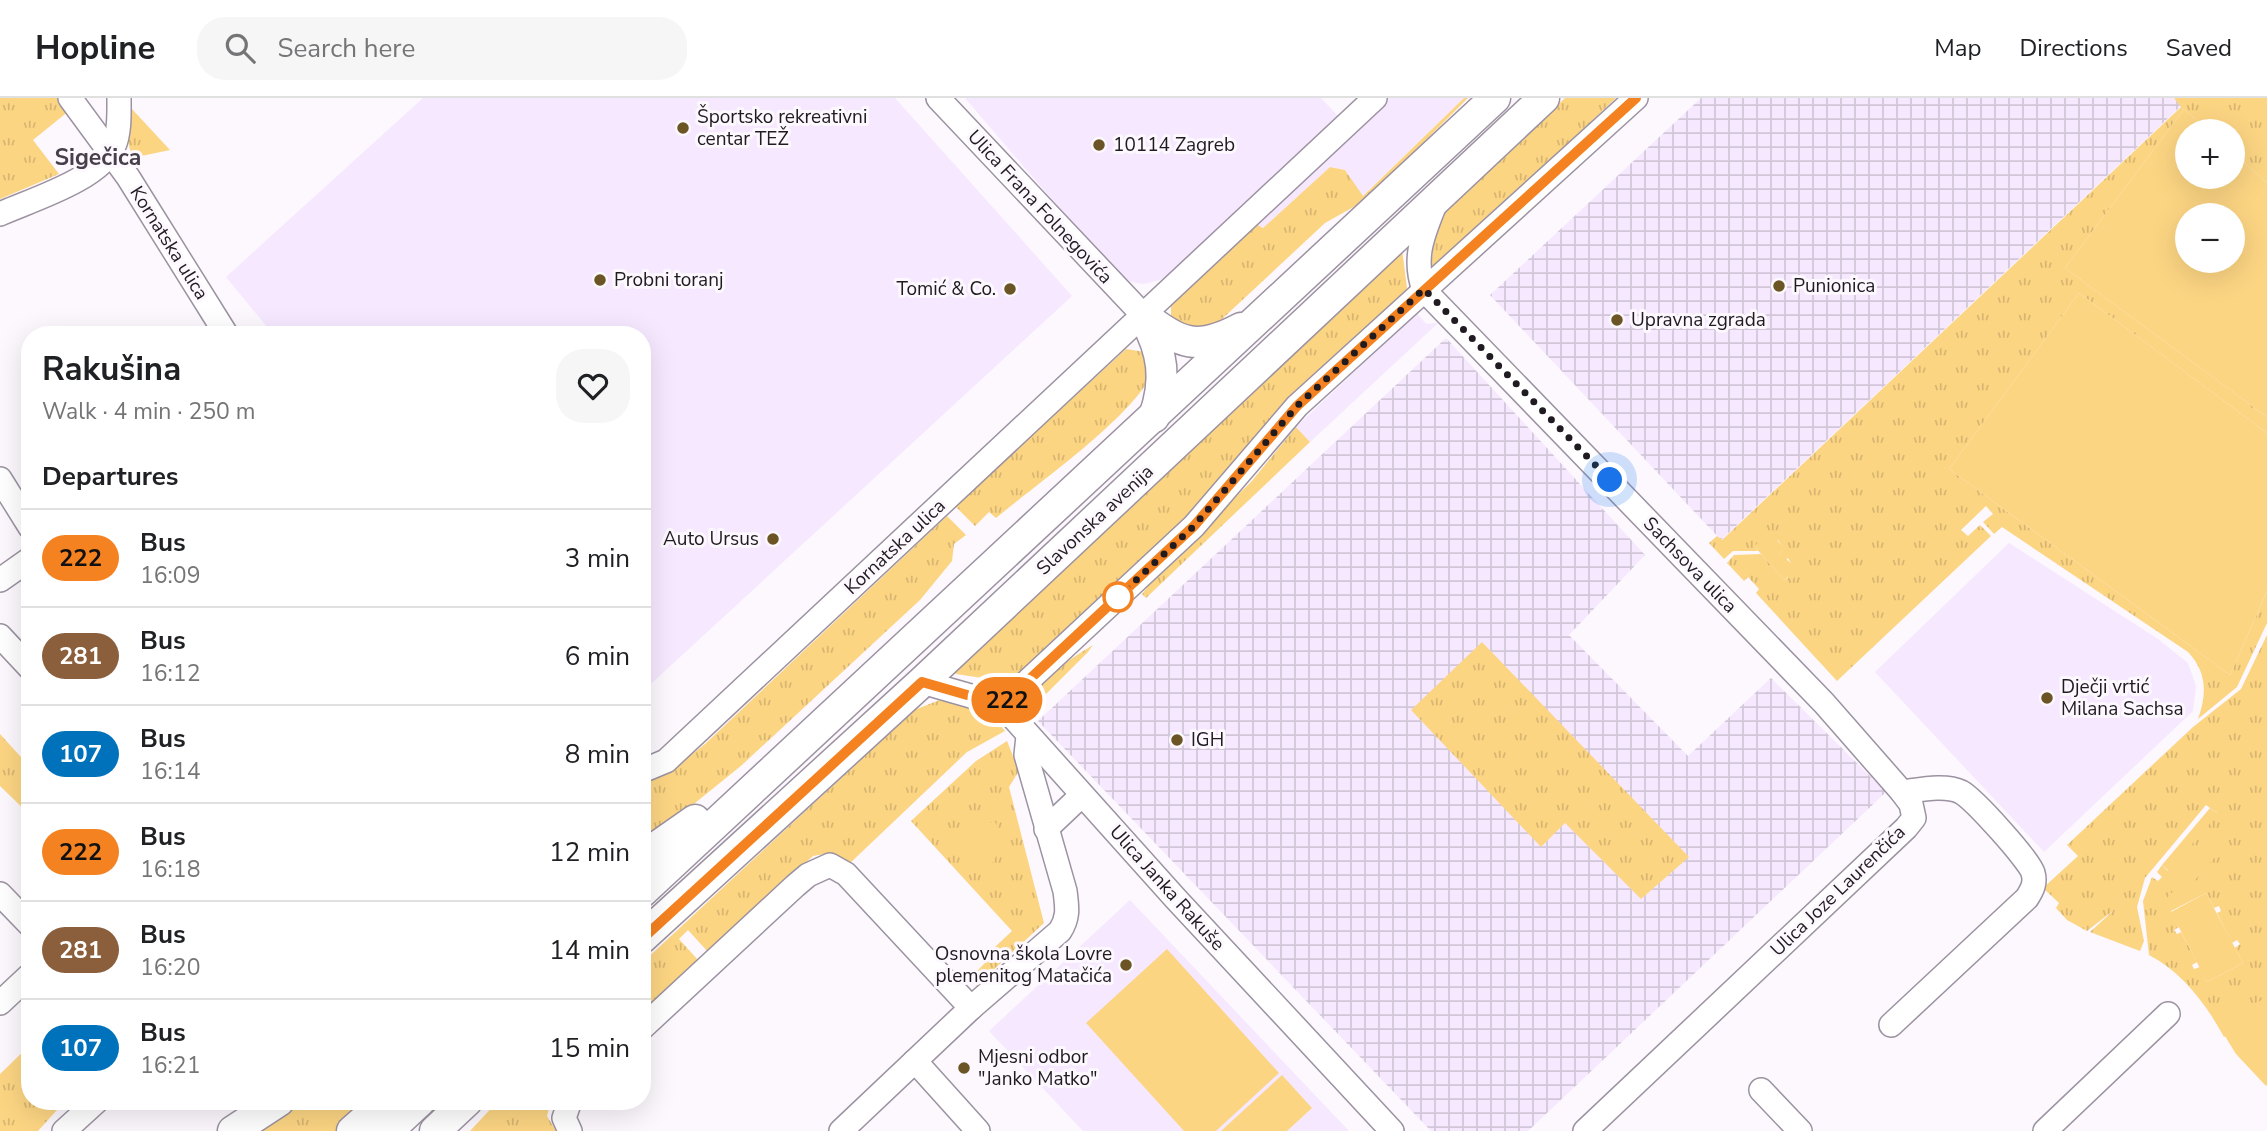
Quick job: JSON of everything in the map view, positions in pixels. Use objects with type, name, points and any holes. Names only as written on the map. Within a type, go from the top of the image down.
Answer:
[{"type":"main road","name":"Slavonska avenija","points":[[651,884],[1495,98]]},
{"type":"main road","name":"Slavonska avenija","points":[[651,931],[922,682],[1544,98]]},
{"type":"main road","points":[[1143,316],[1175,338],[1197,344],[1214,340],[1266,314]]},
{"type":"main road","points":[[1143,316],[1163,360],[1160,399],[1154,417]]},
{"type":"main road","points":[[651,853],[692,823],[755,766],[838,708]]},
{"type":"main road","points":[[233,1131],[265,1110]]},
{"type":"main road","points":[[352,1131],[376,1110]]},
{"type":"main road","points":[[388,1131],[410,1110]]},
{"type":"main road","points":[[435,1131],[457,1110]]},
{"type":"main road","points":[[459,1131],[476,1110]]},
{"type":"street","name":"Kornatska ulica","points":[[70,98],[110,154],[221,326]]},
{"type":"street","points":[[0,214],[86,176],[110,154],[117,134],[119,98]]},
{"type":"street","name":"Ulica Frana Folnegovića","points":[[938,98],[1143,316]]},
{"type":"street","points":[[1143,316],[1376,98]]},
{"type":"street","points":[[922,682],[1002,705],[1194,526],[1297,406],[1636,98]]},
{"type":"street","points":[[1424,289],[1418,263],[1421,240],[1438,199]]},
{"type":"street","name":"Sachsova ulica","points":[[1424,289],[1824,703],[1902,792]]},
{"type":"street","name":"Kornatska ulica","points":[[651,767],[666,761],[1143,316]]},
{"type":"street","points":[[0,479],[21,513]]},
{"type":"street","points":[[0,580],[21,565]]},
{"type":"street","points":[[4,641],[21,659]]},
{"type":"street","name":"Ulica Janka Rakuše","points":[[1002,705],[1392,1131]]},
{"type":"street","points":[[841,1131],[971,1008],[1060,931],[1068,909],[1026,755],[1028,736]]},
{"type":"street","points":[[1891,1025],[2027,898],[2034,884],[2033,870],[1983,810],[1960,791],[1947,789],[1902,792]]},
{"type":"street","name":"Ulica Joze Laurenčića","points":[[1585,1131],[1906,828],[1914,818],[1911,804],[1902,792]]},
{"type":"street","points":[[1046,829],[1083,795]]},
{"type":"street","points":[[651,1020],[801,880],[830,865],[846,874],[971,1008]]},
{"type":"street","points":[[0,894],[21,916]]},
{"type":"street","points":[[0,1003],[21,983]]},
{"type":"street","points":[[2051,1129],[2168,1014]]},
{"type":"street","points":[[915,1061],[978,1131]]},
{"type":"street","points":[[1760,1090],[1800,1131]]},
{"type":"street","points":[[64,1131],[87,1110]]},
{"type":"street","points":[[567,1110],[564,1118],[570,1131]]},
{"type":"shaded area","points":[[423,98],[895,98],[1072,296],[651,684],[651,326],[266,326],[226,277]]},
{"type":"shaded area","points":[[965,98],[1321,98],[1339,117],[1176,270],[1160,280],[1143,284],[1131,282],[1114,272]]},
{"type":"shaded area","points":[[1389,98],[1464,98],[1362,196],[1345,170],[1330,167],[1263,228],[1254,223]]},
{"type":"shaded area","points":[[1701,98],[2174,98],[2181,106],[1721,540],[1490,295]]},
{"type":"shaded area","points":[[1417,313],[1426,324],[1438,323],[1310,442],[1296,427]]},
{"type":"shaded area","points":[[1446,338],[1645,555],[1569,635],[1688,756],[1771,678],[1886,792],[1528,1131],[1431,1131],[1038,721]]},
{"type":"shaded area","name":"Dječji vrtić Milana Sachsa","points":[[2009,543],[2158,639],[2188,663],[2196,686],[2193,711],[2044,852],[1875,672]]},
{"type":"shaded area","name":"Osnovna škola Lovre plemenitog Matačića","points":[[1130,900],[1349,1131],[1083,1131],[989,1031]]},
{"type":"green space","points":[[0,98],[62,98],[70,110],[33,140],[59,174],[0,199]]},
{"type":"green space","points":[[1464,98],[1468,98],[1366,200],[1325,223],[1208,332],[1171,322],[1171,305],[1176,297],[1254,223],[1263,228],[1330,167],[1345,170],[1363,196]]},
{"type":"green space","points":[[1565,98],[1616,98],[1438,266],[1431,265],[1437,224],[1451,205]]},
{"type":"green space","points":[[2174,98],[2267,98],[2267,183],[2245,163],[2245,119],[2195,119],[2184,109],[2065,268],[2267,417],[2267,433],[2079,293],[1949,469],[2230,675],[2267,591],[2267,623],[2237,687],[2198,719],[2204,684],[2199,667],[2188,652],[2002,527],[1994,534],[1983,522],[1993,514],[1986,506],[1961,530],[1968,536],[1980,525],[1991,536],[1837,681],[1756,593],[1759,589],[1748,577],[1744,581],[1727,563],[1734,555],[1761,554],[1784,580],[1796,573],[1788,558],[1786,560],[1779,553],[1784,548],[1778,540],[1772,545],[1754,546],[1758,551],[1733,551],[1724,559],[1709,543],[1717,536],[1722,540],[2181,107]]},
{"type":"green space","points":[[132,109],[170,150],[132,158],[128,141]]},
{"type":"green space","points":[[2184,109],[2195,119],[2177,119]]},
{"type":"green space","points":[[2175,121],[2175,189],[2245,189],[2245,163],[2267,183],[2267,417],[2065,268]]},
{"type":"green space","points":[[1402,249],[1407,288],[1404,297],[1240,466],[1029,668],[1002,681],[956,674],[951,667]]},
{"type":"green space","points":[[2079,293],[2267,433],[2267,591],[2230,675],[1949,469]]},
{"type":"green space","points":[[1126,349],[1145,352],[1152,374],[1124,411],[1104,431],[996,518],[989,512],[975,526],[955,506]]},
{"type":"green space","points":[[1296,427],[1310,442],[1146,598],[1142,594],[1159,572],[1251,482]]},
{"type":"green space","points":[[947,516],[966,535],[954,544],[952,561],[920,600],[742,765],[651,835],[651,780],[667,774],[705,744]]},
{"type":"green space","points":[[1765,537],[1772,545],[1777,540],[1785,548],[1779,553],[1799,570],[1792,581],[1788,577],[1784,580],[1754,546]]},
{"type":"green space","points":[[2267,635],[2267,1004],[2224,1037],[2183,980],[2149,955],[2143,901],[2152,877],[2158,881],[2162,877],[2157,872],[2162,865],[2168,871],[2217,813],[2206,805],[2145,878],[2137,907],[2144,941],[2140,951],[2090,932],[2114,910],[2087,931],[2067,920],[2056,908],[2059,903],[2043,888],[2078,856],[2067,845],[2193,727],[2241,689]],"holes":[[[2206,893],[2214,908],[2219,906],[2221,911],[2217,913],[2232,943],[2237,940],[2240,944],[2235,948],[2243,963],[2207,982],[2200,967],[2194,969],[2192,965],[2197,962],[2181,932],[2177,934],[2174,930],[2179,927],[2171,911]]]},
{"type":"green space","points":[[1482,642],[1689,857],[1641,899],[1565,823],[1541,847],[1411,710]]},
{"type":"green space","points":[[1093,645],[1022,718],[1028,697],[1037,686]]},
{"type":"green space","points":[[945,698],[986,710],[1005,731],[967,752],[847,866],[830,853],[813,856],[708,952],[688,930],[679,939],[698,960],[651,1004],[651,955],[914,710]]},
{"type":"green space","points":[[0,734],[21,757],[21,806],[0,786]]},
{"type":"green space","points":[[1007,741],[1019,771],[1009,787],[1044,923],[976,986],[973,975],[997,951],[995,947],[1012,931],[911,821],[976,761]]},
{"type":"green space","points":[[2210,808],[2218,814],[2169,871],[2162,865]]},
{"type":"green space","points":[[995,822],[1004,837],[994,861],[988,866],[969,859],[951,838],[978,825]]},
{"type":"green space","points":[[2216,840],[2224,847],[2174,904],[2167,898]]},
{"type":"green space","points":[[2206,893],[2243,963],[2207,982],[2171,912]]},
{"type":"green space","points":[[1167,949],[1279,1073],[1216,1131],[1184,1131],[1086,1023]]},
{"type":"green space","points":[[2267,998],[2266,1086],[2236,1054],[2215,1020]]},
{"type":"green space","points":[[21,1054],[21,1110],[57,1110],[38,1131],[0,1131],[0,1074]]},
{"type":"green space","points":[[1282,1075],[1312,1108],[1287,1131],[1221,1131]]},
{"type":"green space","points":[[292,1110],[364,1110],[339,1131],[261,1131]]},
{"type":"green space","points":[[490,1110],[549,1110],[547,1116],[556,1131],[470,1131]]},
{"type":"bus line","name":"222","points":[[651,931],[922,682],[1002,705],[1194,526],[1297,406],[1404,305],[1442,276],[1636,98]]},
{"type":"place","name":"Športsko rekreativni centar TEŽ","points":[[683,128]]},
{"type":"place","name":"10114 Zagreb","points":[[1099,145]]},
{"type":"place","name":"Probni toranj","points":[[600,280]]},
{"type":"place","name":"Punionica","points":[[1779,286]]},
{"type":"place","name":"Tomić & Co.","points":[[1010,289]]},
{"type":"place","name":"Upravna zgrada","points":[[1617,320]]},
{"type":"place","name":"Auto Ursus","points":[[773,539]]},
{"type":"place","name":"Dječji vrtić Milana Sachsa","points":[[2047,698]]},
{"type":"place","name":"IGH","points":[[1177,740]]},
{"type":"place","name":"Osnovna škola Lovre plemenitog Matačića","points":[[1126,965]]},
{"type":"place","name":"Mjesni odbor \"Janko Matko\"","points":[[964,1068]]},
{"type":"district","name":"Sigečica","points":[[98,157]]},
{"type":"route","points":[[1118,597],[1194,526],[1297,406],[1424,289],[1610,480]]}]
